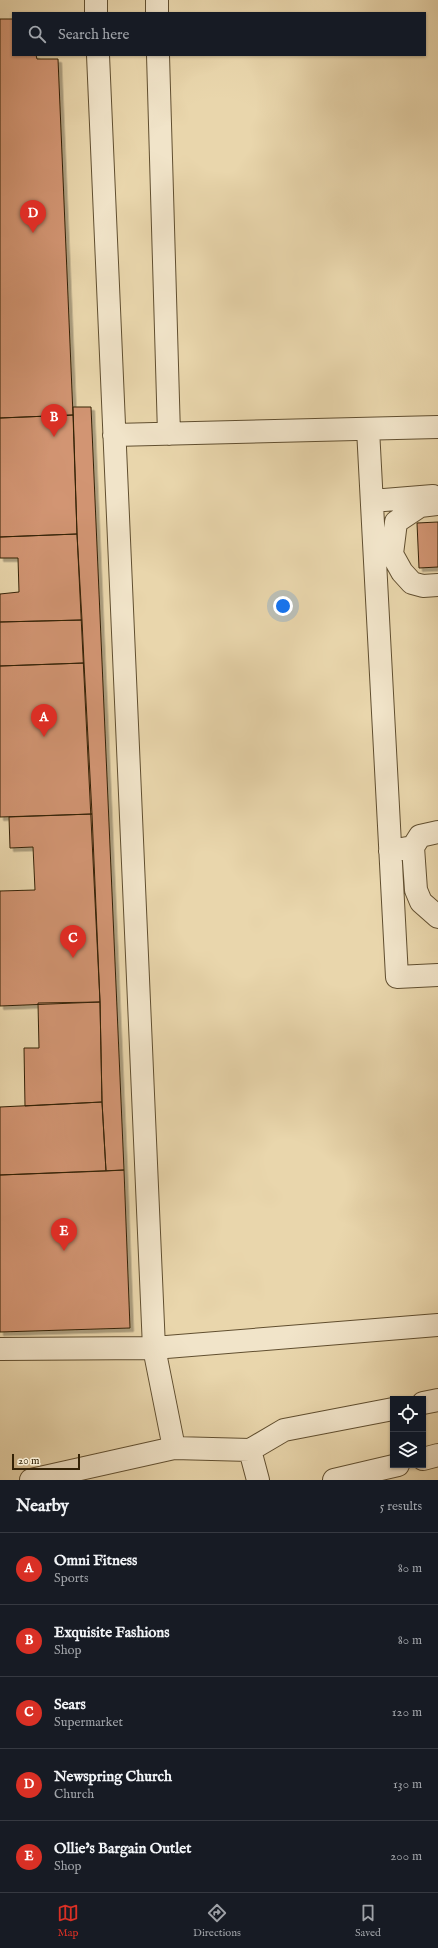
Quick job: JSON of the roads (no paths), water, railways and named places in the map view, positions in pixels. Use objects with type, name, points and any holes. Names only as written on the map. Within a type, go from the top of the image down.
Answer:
[{"type":"lane","points":[[96,0],[96,12]]},
{"type":"lane","points":[[157,0],[157,12]]},
{"type":"lane","points":[[98,56],[154,1348],[174,1448]]},
{"type":"lane","points":[[158,56],[169,434]]},
{"type":"lane","points":[[114,435],[438,427]]},
{"type":"lane","points":[[368,429],[397,978],[438,975]]},
{"type":"lane","points":[[372,501],[438,495]]},
{"type":"lane","points":[[438,504],[420,506],[396,522],[392,554],[402,572],[412,583],[423,586],[438,585]]},
{"type":"lane","points":[[438,832],[420,836],[413,847],[416,890],[421,902],[438,916]]},
{"type":"lane","points":[[390,851],[413,847]]},
{"type":"lane","points":[[0,1349],[154,1348],[438,1325]]},
{"type":"lane","points":[[426,1402],[438,1400]]},
{"type":"lane","points":[[31,1480],[174,1448],[250,1450],[284,1430],[390,1410]]},
{"type":"lane","points":[[250,1450],[258,1480]]},
{"type":"lane","points":[[426,1458],[438,1456]]},
{"type":"lane","points":[[334,1480],[390,1467]]},
{"type":"place","name":"Newspring Church","points":[[33,233]]},
{"type":"place","name":"Exquisite Fashions","points":[[54,437]]},
{"type":"place","name":"Omni Fitness","points":[[44,737]]},
{"type":"place","name":"Sears","points":[[73,958]]},
{"type":"place","name":"Ollie's Bargain Outlet","points":[[64,1251]]}]
